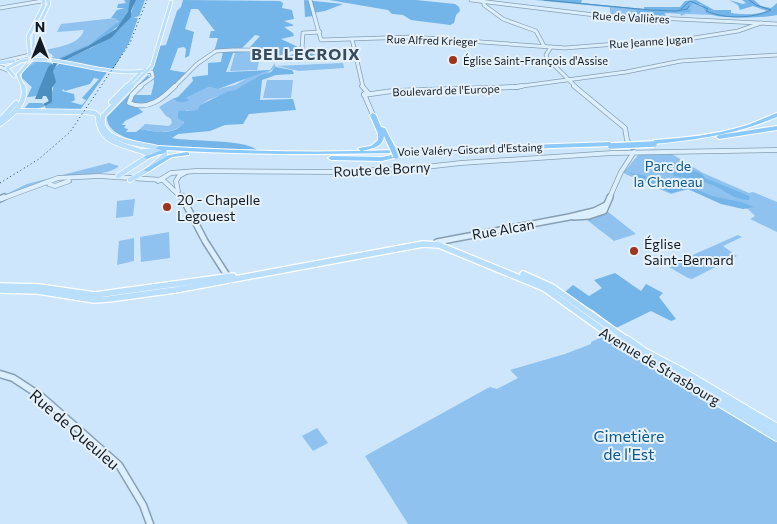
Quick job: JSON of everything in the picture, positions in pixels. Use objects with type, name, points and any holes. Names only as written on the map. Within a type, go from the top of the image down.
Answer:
[{"type":"highway","points":[[728,131],[777,110]]},
{"type":"highway","points":[[298,157],[382,159],[394,152],[373,115]]},
{"type":"highway","points":[[266,154],[343,150],[373,146],[380,142],[381,137],[373,115]]},
{"type":"highway","name":"Voie Valéry-Giscard d'Estaing","points":[[654,143],[728,131],[777,115]]},
{"type":"highway","name":"Voie Valéry-Giscard d'Estaing","points":[[161,151],[230,157],[298,157],[654,143],[777,130]]},
{"type":"highway","name":"Voie Valéry-Giscard d'Estaing","points":[[161,151],[177,149],[266,154],[318,154],[611,145]]},
{"type":"highway","points":[[145,158],[161,151]]},
{"type":"highway","points":[[147,170],[171,156],[187,154]]},
{"type":"main road","points":[[126,179],[140,165],[145,158],[146,152],[123,146],[107,138],[102,133],[98,123],[98,116],[132,80],[152,66],[161,29],[171,1]]},
{"type":"main road","points":[[0,124],[13,112],[24,92],[18,75],[32,58],[34,35],[46,2]]},
{"type":"main road","points":[[14,76],[29,60],[32,52],[27,39],[46,2]]},
{"type":"main road","points":[[35,22],[40,21]]},
{"type":"main road","points":[[32,52],[124,74],[143,73]]},
{"type":"main road","points":[[0,62],[33,59],[66,60]]},
{"type":"main road","points":[[13,112],[21,93],[14,76],[7,70],[9,66],[21,61]]},
{"type":"main road","points":[[143,73],[102,118],[102,124],[109,133],[131,144],[161,151]]},
{"type":"main road","points":[[124,74],[132,80]]},
{"type":"main road","points":[[124,94],[132,80]]},
{"type":"main road","points":[[87,112],[112,107]]},
{"type":"main road","points":[[13,112],[23,112]]},
{"type":"main road","points":[[0,120],[13,112],[87,112],[95,113],[98,116]]},
{"type":"main road","points":[[123,146],[161,151]]},
{"type":"main road","points":[[126,179],[137,178],[163,158],[161,151]]},
{"type":"main road","points":[[118,176],[145,158]]},
{"type":"main road","name":"Avenue de Strasbourg","points":[[230,278],[418,242],[437,242],[452,246],[546,284],[628,349],[777,437]]},
{"type":"main road","name":"Avenue de Strasbourg","points":[[230,278],[435,244],[536,284],[605,330],[777,428]]},
{"type":"main road","points":[[0,286],[39,287],[95,296],[217,278],[230,278]]},
{"type":"main road","points":[[0,290],[38,291],[100,300],[170,291],[230,278]]},
{"type":"street","points":[[147,82],[148,80],[143,73],[152,72],[153,77],[147,82],[138,88],[130,98],[129,103],[134,106],[144,106],[161,99],[198,63],[209,58],[216,51],[261,50],[278,58],[303,48],[303,33],[320,32],[310,0]]},
{"type":"street","name":"Rue de Vallières","points":[[471,0],[616,16],[757,24]]},
{"type":"street","points":[[0,8],[46,2]]},
{"type":"street","points":[[484,2],[484,5],[503,19],[534,30],[539,34],[544,46],[551,48],[546,55],[547,58],[568,80],[625,128],[627,140],[634,152]]},
{"type":"street","name":"Rue Jeanne Jugan","points":[[551,48],[694,38],[738,31],[762,23],[777,24]]},
{"type":"street","name":"Rue Alfred Krieger","points":[[320,32],[321,40],[411,37],[544,46]]},
{"type":"street","points":[[352,39],[373,115]]},
{"type":"street","points":[[0,62],[32,52]]},
{"type":"street","name":"Boulevard de l'Europe","points":[[369,96],[392,91],[515,87],[596,76],[681,61],[777,55]]},
{"type":"street","points":[[0,68],[7,70]]},
{"type":"street","name":"Route de Borny","points":[[160,180],[171,173],[189,171],[334,172],[634,152],[777,150]]},
{"type":"street","name":"Rue Alcan","points":[[437,242],[482,232],[602,212],[621,172],[634,152]]},
{"type":"street","points":[[178,192],[177,179],[189,171]]},
{"type":"street","points":[[0,199],[42,184],[49,183],[55,186],[64,180],[92,176],[118,176],[126,179]]},
{"type":"street","points":[[137,178],[160,180],[169,184],[178,192],[199,230],[230,278]]},
{"type":"street","points":[[64,180],[160,180]]},
{"type":"street","points":[[217,278],[222,274],[222,267]]},
{"type":"street","name":"Rue de Queuleu","points":[[0,374],[13,378],[42,397],[119,465],[143,505],[150,524]]},
{"type":"green space","points":[[687,1],[698,1],[697,4],[705,7],[711,15],[686,14],[681,16],[680,14],[665,13],[667,18],[610,15],[610,7],[678,11]]},
{"type":"green space","points":[[115,18],[119,20],[108,32],[90,44],[52,62],[36,96],[27,97],[32,87],[22,78],[27,68],[34,61],[44,57],[55,57],[39,51],[72,42],[82,35],[84,30],[57,32],[61,24]]},
{"type":"green space","points":[[235,53],[261,53],[257,70],[230,71]]},
{"type":"green space","points":[[275,63],[275,66],[343,63],[344,68],[299,71],[277,66],[251,82],[204,102],[197,110],[186,110],[183,125],[177,128],[162,132],[140,129],[145,124],[169,126],[172,123],[171,119],[159,107],[172,99],[175,101],[186,98],[209,87],[218,89],[235,85],[251,76],[270,70]]},
{"type":"green space","points":[[267,80],[293,80],[291,98],[263,98]]},
{"type":"green space","name":"Parc de la Cheneau","points":[[670,153],[703,173],[749,193],[753,192],[777,202],[777,232],[750,219],[755,216],[748,209],[713,200],[688,189],[671,194],[623,173],[639,154]]},
{"type":"green space","points":[[109,163],[119,166],[106,172],[44,182],[0,197],[27,184]]},
{"type":"green space","points":[[135,199],[133,216],[116,218],[117,201]]},
{"type":"green space","points":[[607,211],[636,234],[614,241],[587,220]]},
{"type":"green space","points":[[169,232],[170,258],[141,262],[140,237]]},
{"type":"green space","points":[[738,235],[742,237],[723,246],[737,256],[692,279],[669,267],[670,265]]},
{"type":"green space","points":[[134,238],[134,261],[117,265],[119,241]]},
{"type":"green space","name":"Cimetière de l'Est","points":[[602,337],[609,339],[777,441],[777,524],[408,524],[365,456],[486,389],[490,387],[497,389],[518,378],[510,370],[565,354],[591,344],[591,342]]},
{"type":"green space","points":[[317,428],[328,443],[313,451],[302,436]]},
{"type":"shaded area","points":[[124,0],[130,0],[129,10],[124,20],[115,29],[92,44],[59,59],[90,44],[119,21],[111,18],[117,10],[125,8],[117,8],[118,4],[126,3]]},
{"type":"shaded area","points":[[130,0],[136,0],[131,11],[131,17],[111,38],[57,64],[53,71],[56,82],[52,88],[52,102],[45,106],[43,104],[49,101],[46,96],[43,96],[42,99],[35,99],[48,67],[55,61],[88,46],[116,29],[128,12]]},
{"type":"shaded area","points":[[135,0],[145,0],[139,16],[133,18],[138,18],[129,43],[112,71],[64,60],[98,44],[118,31],[125,23]]},
{"type":"shaded area","points":[[183,0],[280,1],[283,3],[282,8],[292,10],[294,19],[284,21],[294,25],[284,27],[293,33],[294,36],[281,39],[300,48],[318,51],[312,60],[286,60],[264,49],[250,47],[260,36],[255,35],[241,49],[214,52],[218,38],[209,38],[211,31],[215,31],[198,9],[191,9],[185,29],[194,32],[189,56],[185,58],[186,49],[184,47],[178,48],[170,70],[188,73],[161,99],[137,107],[143,112],[125,121],[122,125],[126,125],[124,128],[128,129],[126,132],[136,132],[140,129],[164,132],[175,130],[184,123],[178,119],[179,111],[197,110],[200,105],[271,72],[275,67],[292,70],[294,74],[276,75],[262,80],[260,100],[293,99],[296,110],[249,114],[243,124],[225,125],[210,131],[178,134],[172,138],[230,142],[251,146],[257,150],[172,147],[126,138],[112,129],[107,117],[148,75],[149,78],[140,84],[134,95],[151,95],[154,83],[153,68],[158,46],[166,45],[177,11],[181,7]]},
{"type":"shaded area","points":[[304,0],[343,4],[325,11],[313,13],[313,16],[305,17]]},
{"type":"shaded area","points":[[329,0],[416,0],[455,4],[459,7],[460,11],[456,15],[454,23],[450,25],[411,20],[403,15],[392,14],[388,10]]},
{"type":"shaded area","points":[[535,0],[582,0],[581,3],[644,9],[644,7],[680,7],[685,1],[696,0],[714,10],[731,10],[731,13],[749,14],[767,11],[753,6],[740,10],[738,5],[729,0],[743,4],[746,3],[742,0],[754,0],[761,6],[771,8],[777,3],[777,15],[743,18],[714,16],[706,13],[702,5],[693,3],[688,9],[692,10],[690,12],[665,13],[663,15],[665,17],[639,14],[634,11],[638,10]]},
{"type":"shaded area","points":[[223,51],[263,52],[233,53],[226,72],[270,70],[218,89],[209,87],[186,98],[189,100],[185,102],[178,102],[172,99],[178,97],[193,81],[192,77],[208,75],[208,63],[221,62]]},
{"type":"shaded area","points":[[39,61],[57,61],[47,68],[42,85],[36,96],[27,97],[32,87],[22,78],[22,71]]},
{"type":"shaded area","points":[[61,62],[107,72],[80,110],[46,110],[45,106],[51,97],[53,88],[53,69]],"holes":[[[94,78],[99,79],[82,98],[86,100],[82,105],[71,102],[75,100],[74,94],[62,91],[63,89],[65,91],[90,84]]]},
{"type":"shaded area","points":[[29,103],[42,103],[45,106],[37,109],[23,110]]},
{"type":"shaded area","points":[[658,161],[664,163],[673,162],[702,174],[705,178],[747,195],[750,197],[749,200],[735,197],[708,183],[674,176],[673,173],[678,171],[665,165],[660,171],[649,167],[650,163]]},
{"type":"shaded area","points":[[629,173],[643,175],[671,188],[688,186],[712,196],[741,202],[754,207],[743,209],[721,204],[688,189],[671,193]]},
{"type":"shaded area","points":[[615,273],[641,291],[646,284],[663,293],[659,297],[676,319],[671,321],[651,311],[616,328],[565,292],[573,285],[589,296],[602,288],[594,280]]},
{"type":"waterway","points":[[544,0],[650,10],[676,11],[687,9],[689,6]]},
{"type":"waterway","points":[[681,9],[690,1],[708,9],[706,11],[713,14],[730,17],[756,15],[771,10],[756,5],[749,0]]},
{"type":"railway","points":[[0,183],[39,159],[70,132],[130,43],[147,0]]},
{"type":"place","name":"Église Saint-François d'Assise","points":[[453,60]]},
{"type":"place","name":"20 - Chapelle Legouest","points":[[167,207]]},
{"type":"place","name":"Église Saint-Bernard","points":[[634,251]]},
{"type":"district","name":"BELLECROIX","points":[[306,53]]}]
